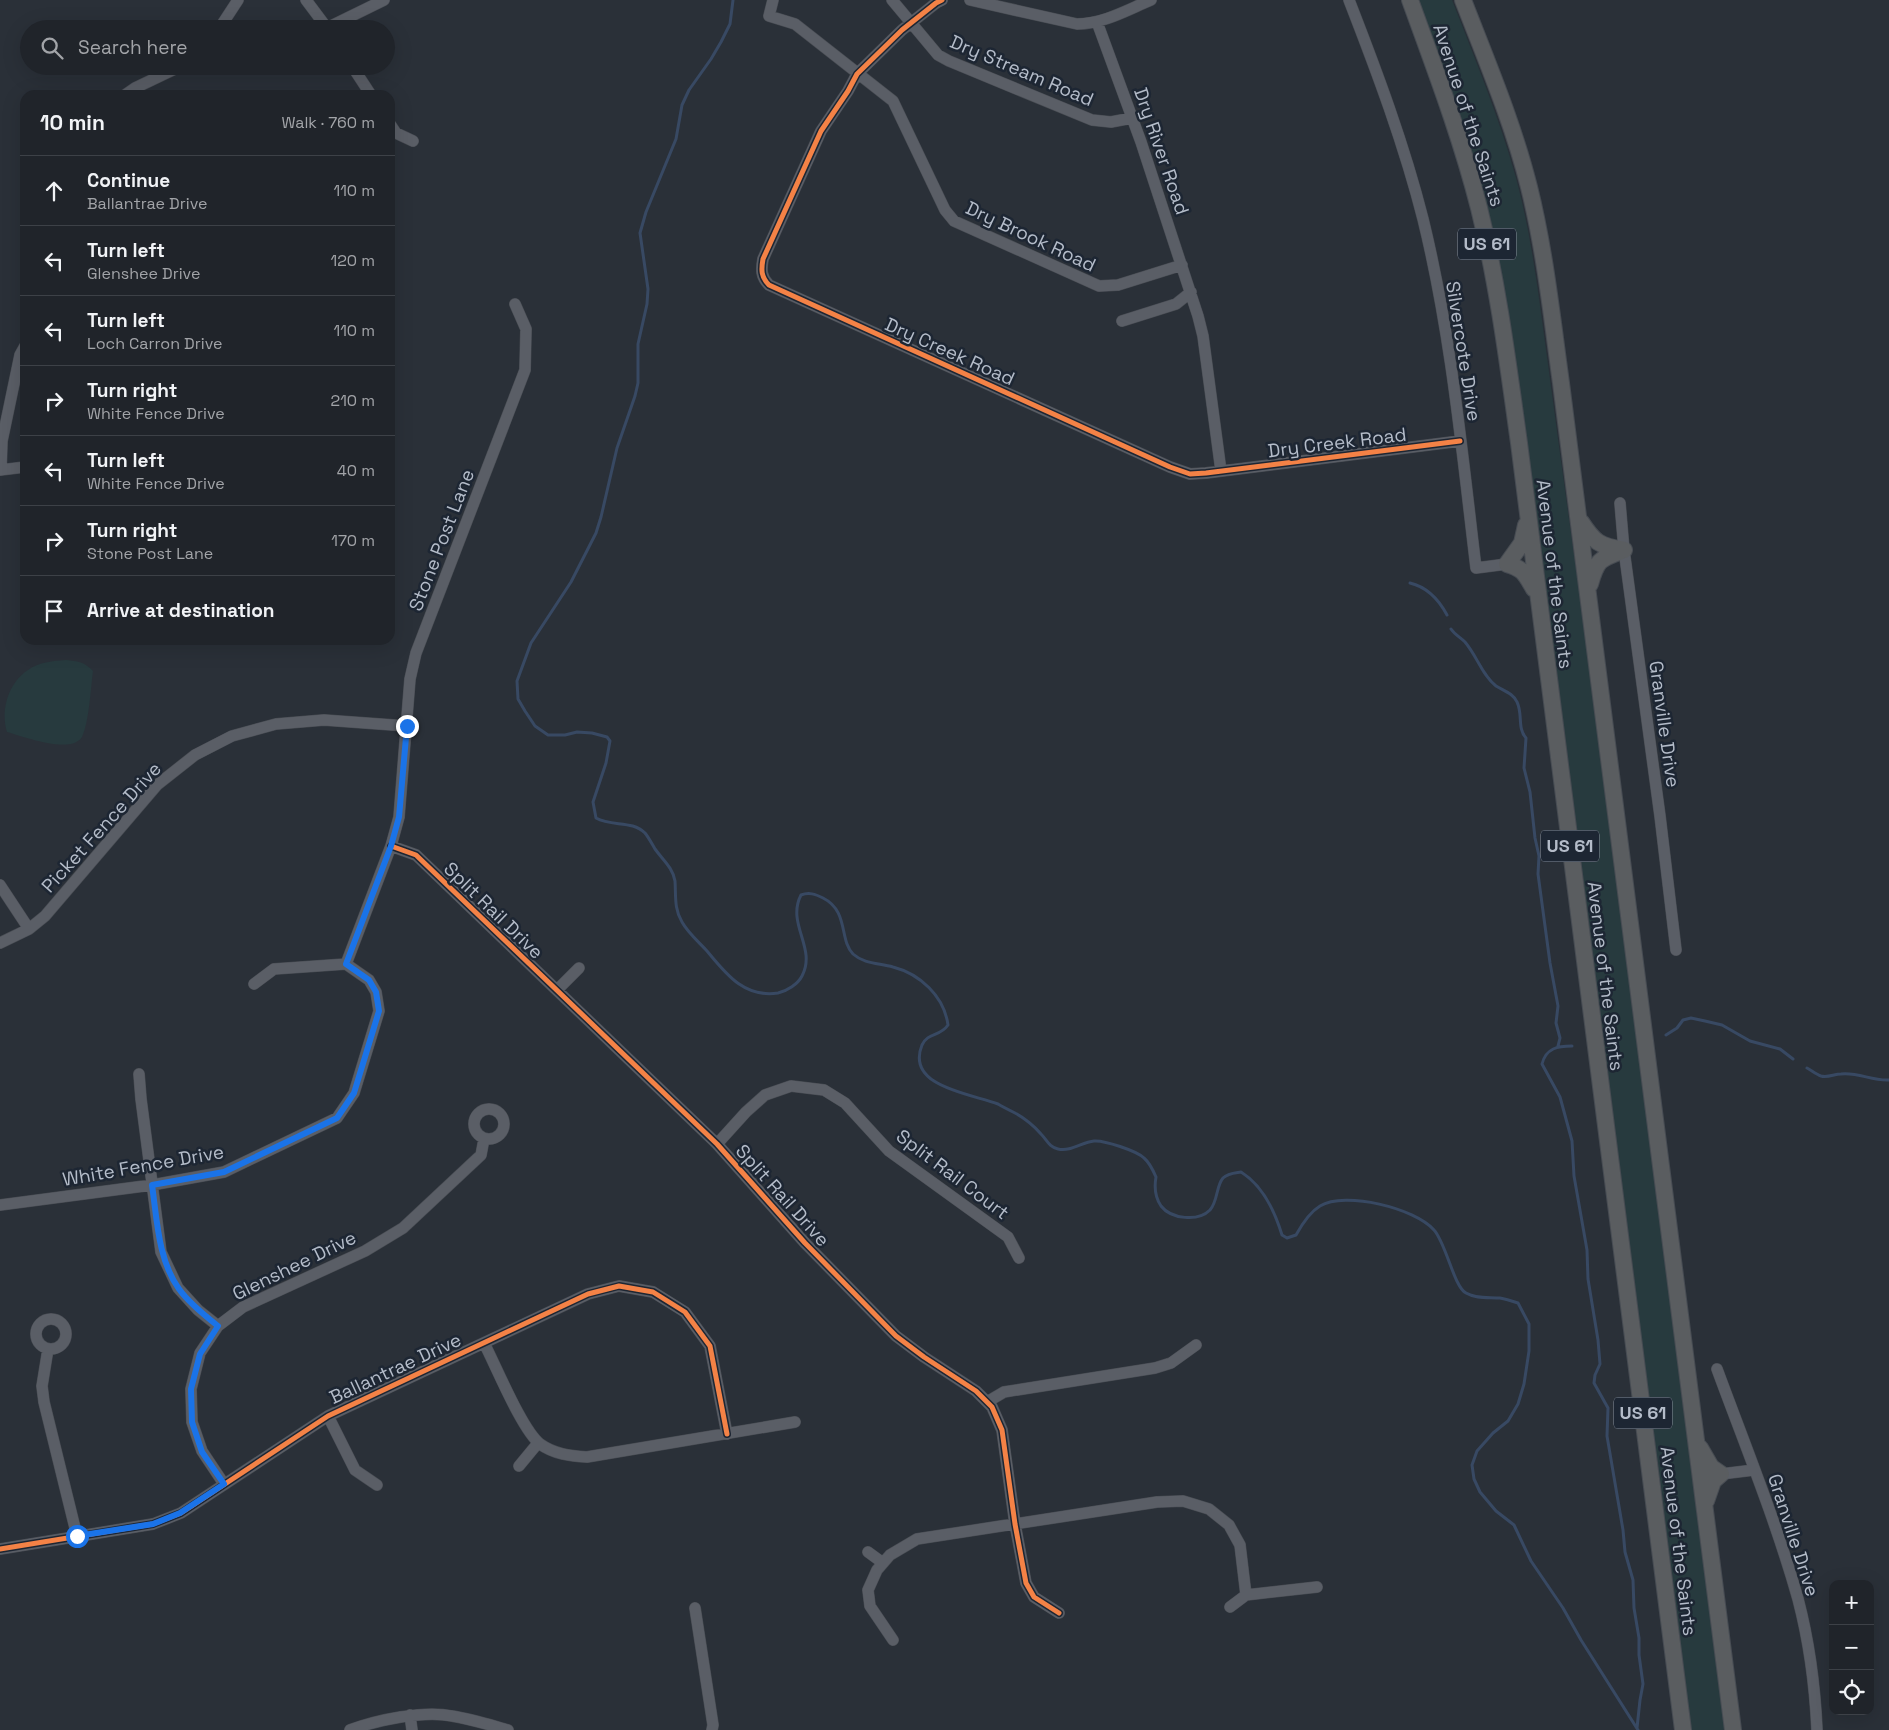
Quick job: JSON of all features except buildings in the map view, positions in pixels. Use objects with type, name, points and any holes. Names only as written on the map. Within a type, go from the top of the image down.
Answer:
[{"type":"highway","name":"Avenue of the Saints","points":[[1410,0],[1448,103],[1479,208],[1504,334],[1683,1730]]},
{"type":"highway","name":"Avenue of the Saints","points":[[1463,0],[1508,116],[1530,189],[1549,293],[1733,1730]]},
{"type":"highway","points":[[1528,518],[1522,543],[1507,564],[1518,567],[1524,572],[1538,596]]},
{"type":"highway","points":[[1578,518],[1597,543],[1605,547],[1624,550]]},
{"type":"highway","points":[[1588,591],[1596,564],[1624,550]]},
{"type":"highway","points":[[1696,1442],[1711,1467],[1721,1474],[1713,1480],[1705,1507]]},
{"type":"street","points":[[225,20],[238,0]]},
{"type":"street","points":[[306,0],[321,20]]},
{"type":"street","points":[[343,20],[384,0]]},
{"type":"street","name":"Dry Brook Road","points":[[773,0],[769,16],[795,24],[893,102],[945,210],[954,221],[1099,286],[1118,285],[1182,265]]},
{"type":"street","name":"Dry Stream Road","points":[[892,0],[912,22],[931,48],[948,62],[1092,120],[1111,122],[1132,118]]},
{"type":"street","name":"Dry Creek Road","points":[[942,0],[936,2],[912,22],[857,74],[821,131],[762,259],[763,279],[769,285],[1170,467],[1190,474],[1460,442]]},
{"type":"street","points":[[970,0],[1014,5],[1077,24],[1097,22],[1151,0]]},
{"type":"street","name":"Silvercote Drive","points":[[1349,0],[1392,115],[1423,220],[1448,348],[1476,568],[1507,564]]},
{"type":"street","name":"Dry River Road","points":[[1097,22],[1191,292],[1203,336],[1221,471]]},
{"type":"street","points":[[132,90],[162,75]]},
{"type":"street","points":[[358,75],[368,90]]},
{"type":"street","points":[[395,132],[413,141]]},
{"type":"street","points":[[1122,321],[1176,304],[1191,292]]},
{"type":"street","name":"Stone Post Lane","points":[[346,964],[391,846],[399,817],[410,679],[416,653],[525,370],[526,329],[516,304]]},
{"type":"street","points":[[20,355],[2,441],[1,470],[20,467]]},
{"type":"street","name":"Granville Drive","points":[[1620,503],[1624,550],[1676,950]]},
{"type":"street","name":"Picket Fence Drive","points":[[0,943],[30,929],[45,916],[157,785],[195,755],[232,736],[276,724],[324,720],[407,726]]},
{"type":"street","name":"Split Rail Drive","points":[[391,846],[416,855],[717,1144],[805,1243],[896,1336],[976,1391],[992,1406],[1002,1430],[1015,1524],[1026,1583],[1034,1597],[1059,1613]]},
{"type":"street","points":[[0,885],[30,929]]},
{"type":"street","points":[[254,984],[274,970],[346,964]]},
{"type":"street","name":"White Fence Drive","points":[[0,1205],[152,1185],[224,1172],[337,1118],[354,1093],[379,1011],[376,992],[369,980],[346,964]]},
{"type":"street","points":[[556,990],[579,968]]},
{"type":"street","points":[[139,1074],[162,1252],[178,1288],[198,1310],[218,1326]]},
{"type":"street","name":"Split Rail Court","points":[[717,1144],[746,1112],[765,1095],[791,1086],[824,1090],[845,1103],[889,1151],[1008,1237],[1019,1258]]},
{"type":"street","name":"Glenshee Drive","points":[[224,1484],[202,1452],[192,1422],[191,1389],[200,1354],[218,1326],[243,1308],[365,1251],[403,1228],[481,1156],[484,1138]]},
{"type":"street","name":"Ballantrae Drive","points":[[0,1549],[153,1524],[180,1513],[328,1416],[588,1294],[620,1286],[653,1292],[685,1312],[710,1346],[727,1434]]},
{"type":"street","points":[[484,1343],[526,1428],[538,1443],[563,1455],[587,1458],[795,1422]]},
{"type":"street","points":[[987,1402],[1004,1392],[1155,1368],[1171,1363],[1196,1345]]},
{"type":"street","points":[[48,1349],[42,1386],[44,1402],[77,1536]]},
{"type":"street","name":"Granville Drive","points":[[1717,1369],[1798,1599],[1808,1649],[1817,1730]]},
{"type":"street","points":[[328,1416],[355,1470],[378,1485]]},
{"type":"street","points":[[519,1466],[538,1443]]},
{"type":"street","name":"Granville Drive","points":[[1721,1474],[1754,1470]]},
{"type":"street","points":[[893,1640],[870,1606],[868,1590],[876,1570],[890,1554],[917,1539],[1157,1502],[1183,1501],[1209,1509],[1230,1525],[1240,1545],[1246,1595]]},
{"type":"street","points":[[868,1552],[882,1563]]},
{"type":"street","points":[[1230,1607],[1246,1595],[1317,1587]]},
{"type":"street","points":[[696,1608],[713,1725],[712,1730]]},
{"type":"street","points":[[350,1730],[370,1723],[410,1716],[450,1715],[508,1730]]},
{"type":"street","points":[[410,1716],[412,1730]]},
{"type":"green space","points":[[1416,0],[1452,0],[1502,133],[1516,178],[1532,250],[1583,616],[1726,1730],[1690,1730],[1536,510],[1512,339]]},
{"type":"green space","points":[[51,661],[81,662],[93,671],[88,714],[82,737],[76,742],[57,744],[46,743],[7,732],[5,715],[8,697],[21,675],[37,665]]},
{"type":"waterway","points":[[733,0],[730,24],[711,59],[689,90],[682,105],[676,139],[646,212],[640,233],[648,289],[647,304],[638,344],[638,383],[617,448],[601,517],[596,533],[571,582],[531,643],[517,681],[518,699],[535,726],[548,735],[565,735],[577,732],[607,737],[610,741],[606,763],[593,802],[596,818],[602,821],[634,826],[645,833],[672,872],[675,881],[679,917],[684,926],[721,968],[746,988],[766,994],[778,993],[785,991],[798,982],[806,966],[806,956],[797,916],[797,906],[801,895],[817,895],[837,910],[846,941],[853,954],[867,961],[903,970],[912,975],[929,988],[942,1005],[948,1025],[945,1029],[927,1038],[922,1045],[919,1059],[923,1071],[944,1086],[998,1104],[1015,1113],[1032,1125],[1055,1148],[1063,1150],[1099,1141],[1135,1152],[1150,1164],[1156,1177],[1157,1199],[1161,1206],[1171,1214],[1178,1216],[1192,1217],[1205,1214],[1213,1206],[1223,1178],[1229,1174],[1241,1172],[1249,1177],[1267,1200],[1276,1217],[1282,1235],[1287,1238],[1296,1235],[1306,1219],[1316,1209],[1331,1202],[1346,1200],[1362,1201],[1379,1204],[1412,1215],[1425,1222],[1434,1230],[1458,1282],[1466,1293],[1474,1296],[1500,1298],[1518,1303],[1529,1324],[1529,1351],[1524,1384],[1518,1404],[1508,1421],[1493,1433],[1477,1451],[1472,1465],[1474,1479],[1480,1492],[1496,1511],[1514,1525],[1531,1561],[1563,1608],[1638,1730]]},
{"type":"waterway","points":[[1410,583],[1432,595],[1447,615]]},
{"type":"waterway","points":[[1451,629],[1469,647],[1491,682],[1513,696],[1519,707],[1522,730],[1526,738],[1524,768],[1530,792],[1539,856],[1538,874],[1558,1006],[1556,1023],[1560,1038],[1558,1046]]},
{"type":"waterway","points":[[1666,1035],[1677,1028],[1683,1020],[1691,1018],[1722,1025],[1750,1041],[1780,1049],[1793,1059]]},
{"type":"waterway","points":[[1572,1046],[1553,1049],[1546,1054],[1542,1064],[1560,1097],[1572,1141],[1574,1176],[1587,1250],[1588,1279],[1598,1340],[1600,1364],[1594,1383],[1608,1408],[1607,1436],[1625,1552],[1633,1580],[1634,1608],[1643,1684],[1637,1728]]},
{"type":"waterway","points":[[1807,1068],[1824,1076],[1847,1074],[1889,1080]]},
{"type":"cycle path","points":[[942,0],[902,30],[857,74],[821,131],[763,259],[762,273],[769,285],[1170,467],[1190,474],[1460,441]]},
{"type":"cycle path","points":[[391,846],[416,855],[717,1144],[805,1243],[896,1336],[976,1391],[992,1407],[1002,1430],[1015,1524],[1026,1583],[1034,1597],[1059,1613]]},
{"type":"cycle path","points":[[0,1549],[153,1524],[181,1513],[328,1416],[588,1294],[619,1286],[653,1292],[685,1312],[710,1346],[727,1434]]},
{"type":"route","points":[[77,1536],[153,1524],[180,1513],[224,1484],[202,1452],[192,1422],[191,1389],[200,1354],[218,1326],[198,1310],[178,1288],[162,1252],[152,1185],[224,1172],[337,1118],[354,1093],[379,1011],[376,992],[369,980],[346,964],[391,846],[399,817],[407,726]]}]
